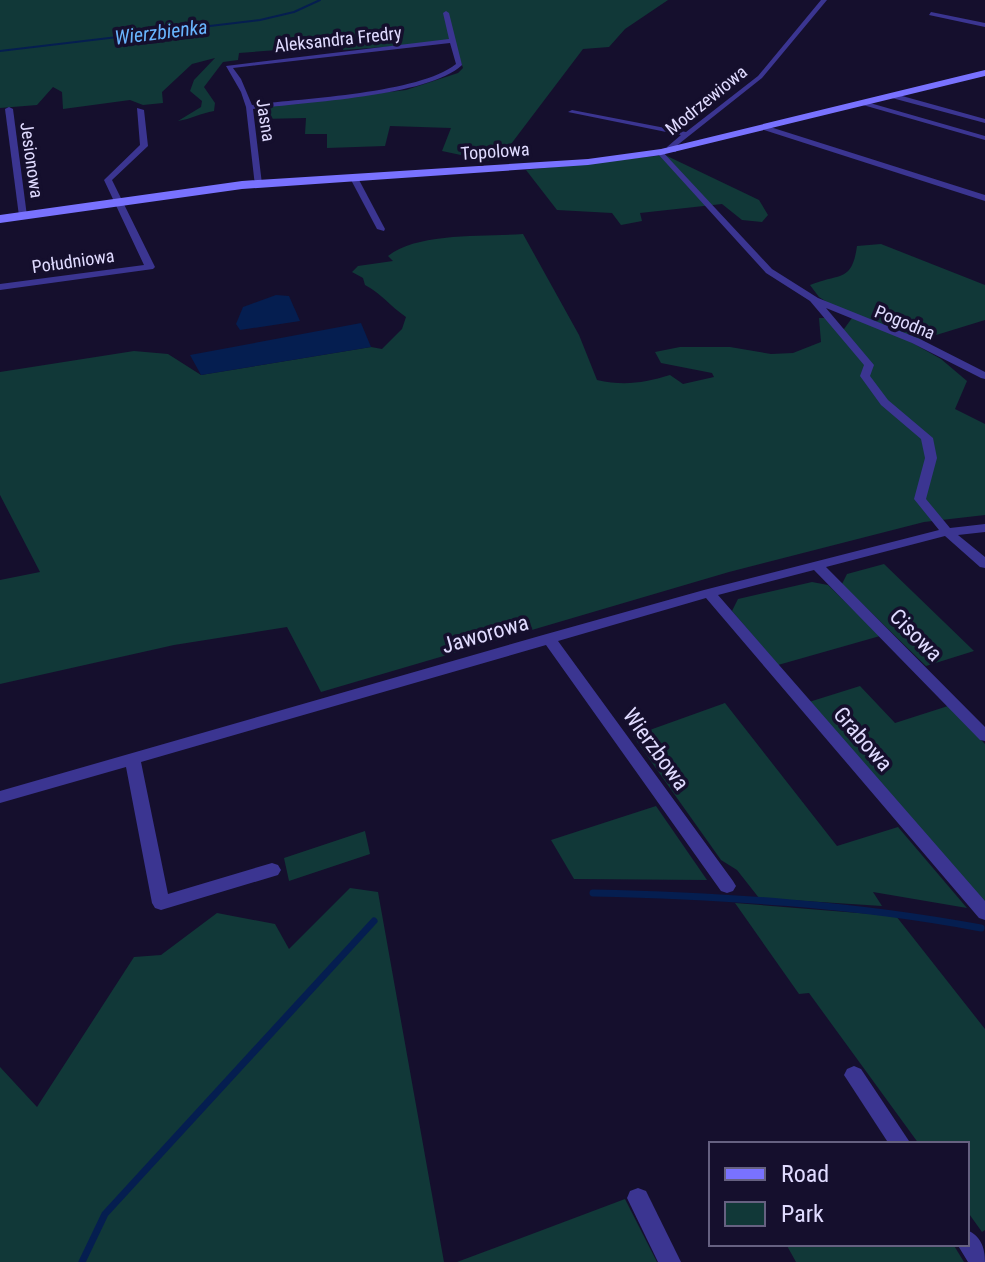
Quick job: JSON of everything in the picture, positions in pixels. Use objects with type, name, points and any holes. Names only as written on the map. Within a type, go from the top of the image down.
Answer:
[{"type":"street","name":"Modrzewiowa","points":[[667,151],[760,77],[824,0]]},
{"type":"street","points":[[250,107],[407,87],[457,70],[446,13]]},
{"type":"street","points":[[931,14],[985,25]]},
{"type":"street","name":"Aleksandra Fredry","points":[[228,67],[452,41]]},
{"type":"street","name":"Jasna","points":[[228,67],[243,82],[250,107],[258,184]]},
{"type":"street","name":"Topolowa","points":[[0,219],[258,184],[588,162],[667,151],[983,74]]},
{"type":"street","points":[[895,96],[985,121]]},
{"type":"street","points":[[866,103],[985,138]]},
{"type":"street","name":"Jesionowa","points":[[9,109],[23,216]]},
{"type":"street","points":[[117,202],[108,180],[144,146],[140,110]]},
{"type":"street","points":[[572,112],[687,134]]},
{"type":"street","points":[[767,128],[985,198]]},
{"type":"street","points":[[667,151],[769,271],[813,299],[869,365],[865,376],[871,390],[927,438],[931,458],[920,499],[947,532],[985,564]]},
{"type":"street","points":[[354,178],[381,229]]},
{"type":"street","name":"Południowa","points":[[0,287],[150,267],[117,202]]},
{"type":"street","name":"Pogodna","points":[[813,299],[916,341],[985,376]]},
{"type":"street","name":"Jaworowa","points":[[0,797],[709,593],[947,532],[985,528]]},
{"type":"street","name":"Cisowa","points":[[816,565],[985,736]]},
{"type":"street","name":"Grabowa","points":[[709,593],[985,913]]},
{"type":"street","name":"Wierzbowa","points":[[548,638],[727,886]]},
{"type":"street","points":[[132,759],[161,903],[272,870]]},
{"type":"street","points":[[854,1075],[900,1142]]},
{"type":"street","points":[[638,1198],[670,1262]]},
{"type":"street","points":[[969,1244],[981,1262]]},
{"type":"green space","points":[[0,0],[668,0],[625,29],[609,47],[583,49],[508,148],[489,161],[442,151],[451,128],[390,126],[385,146],[327,148],[327,134],[305,134],[306,118],[261,119],[259,111],[263,107],[406,90],[458,73],[463,68],[454,42],[343,50],[344,45],[239,53],[238,60],[223,62],[204,87],[215,103],[214,111],[178,121],[201,107],[202,101],[190,91],[194,80],[215,58],[192,64],[162,92],[163,103],[143,105],[130,100],[63,109],[62,92],[53,87],[37,105],[0,108]]},
{"type":"green space","points":[[665,155],[759,200],[768,215],[762,222],[742,220],[722,204],[640,213],[642,221],[621,225],[612,213],[557,210],[526,170]]},
{"type":"green space","points":[[523,234],[579,335],[597,380],[616,383],[643,382],[670,375],[683,384],[714,377],[712,373],[661,363],[655,352],[680,347],[730,347],[771,354],[793,353],[821,342],[819,318],[826,318],[844,329],[852,318],[819,297],[810,285],[848,271],[857,246],[881,244],[985,285],[985,320],[920,340],[900,336],[941,359],[967,381],[955,409],[985,424],[985,515],[924,522],[729,572],[321,692],[287,627],[174,645],[0,684],[0,580],[40,572],[0,495],[0,372],[134,351],[168,354],[201,375],[371,347],[382,349],[402,329],[406,317],[365,285],[363,278],[352,272],[358,266],[393,261],[388,256],[401,248],[434,239]]},
{"type":"green space","points":[[884,564],[974,651],[926,666],[842,584],[847,574]]},
{"type":"green space","points":[[812,582],[828,585],[880,636],[778,665],[732,611],[738,599]]},
{"type":"green space","points":[[860,686],[895,723],[948,706],[985,744],[985,905],[809,702]]},
{"type":"green space","points":[[725,703],[837,846],[898,827],[967,908],[873,892],[882,906],[759,898],[737,870],[721,860],[633,736]]},
{"type":"green space","points":[[656,806],[707,880],[574,879],[551,840]]},
{"type":"green space","points":[[365,831],[370,854],[289,881],[284,858]]},
{"type":"green space","points":[[350,888],[378,892],[444,1262],[0,1262],[0,1067],[37,1107],[134,957],[161,955],[217,913],[275,924],[289,949]]},
{"type":"green space","points":[[735,903],[896,916],[985,1029],[985,1230],[982,1232],[969,1214],[969,1142],[918,1142],[809,993],[799,994]]},
{"type":"green space","points":[[625,1199],[657,1262],[457,1262]]},
{"type":"green space","points":[[787,1246],[954,1246],[964,1262],[796,1262]]},
{"type":"water","points":[[276,295],[289,296],[300,321],[240,330],[236,324],[243,307]]},
{"type":"water","points":[[361,323],[371,347],[201,375],[190,355]]},
{"type":"waterway","name":"Wierzbienka","points":[[0,51],[260,20],[294,12],[320,0]]},
{"type":"waterway","points":[[593,893],[788,903],[884,913],[981,928]]},
{"type":"waterway","points":[[82,1262],[105,1214],[374,921]]}]
